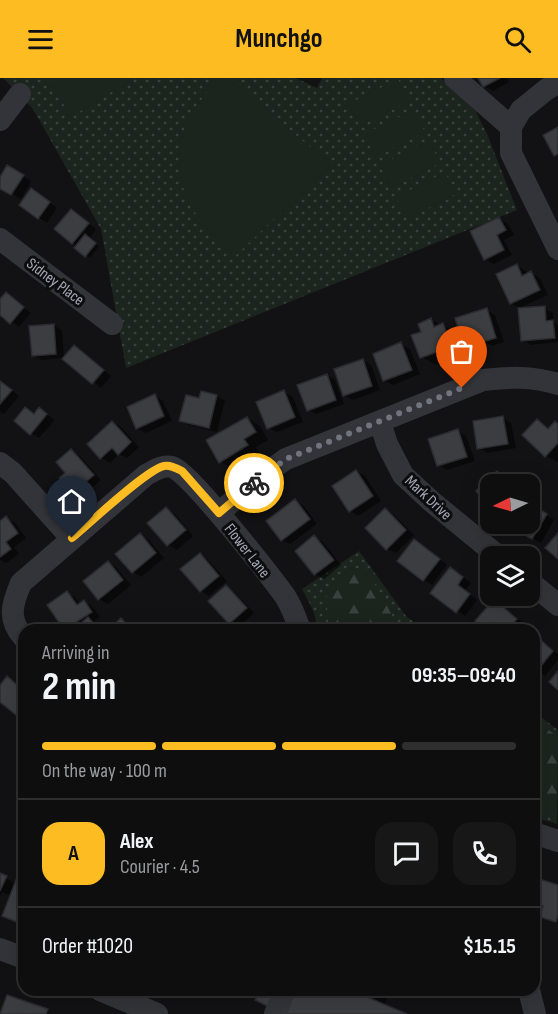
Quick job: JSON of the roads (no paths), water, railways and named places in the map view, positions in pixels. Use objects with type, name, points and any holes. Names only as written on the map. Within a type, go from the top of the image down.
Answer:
[{"type":"street","points":[[455,78],[510,127]]},
{"type":"street","points":[[558,83],[547,88],[521,110],[510,127],[511,153],[558,249]]},
{"type":"street","points":[[0,120],[20,94]]},
{"type":"street","name":"Sidney Place","points":[[0,239],[111,324]]},
{"type":"street","points":[[219,513],[264,474],[286,459],[483,380],[510,377],[539,378],[558,384]]},
{"type":"street","name":"Mark Drive","points":[[380,422],[387,444],[403,475],[486,546]]},
{"type":"street","points":[[0,463],[13,473],[72,538],[21,583],[12,602],[14,624],[18,632]]},
{"type":"street","name":"Flower Lane","points":[[72,538],[147,475],[163,466],[174,467],[182,471],[219,513],[285,597],[297,624]]},
{"type":"street","points":[[540,591],[558,606]]},
{"type":"street","points":[[540,835],[558,841]]},
{"type":"street","points":[[0,949],[18,956]]},
{"type":"street","points":[[114,996],[157,1014]]},
{"type":"street","points":[[275,1014],[282,996]]},
{"type":"street","points":[[530,996],[535,1014]]}]
